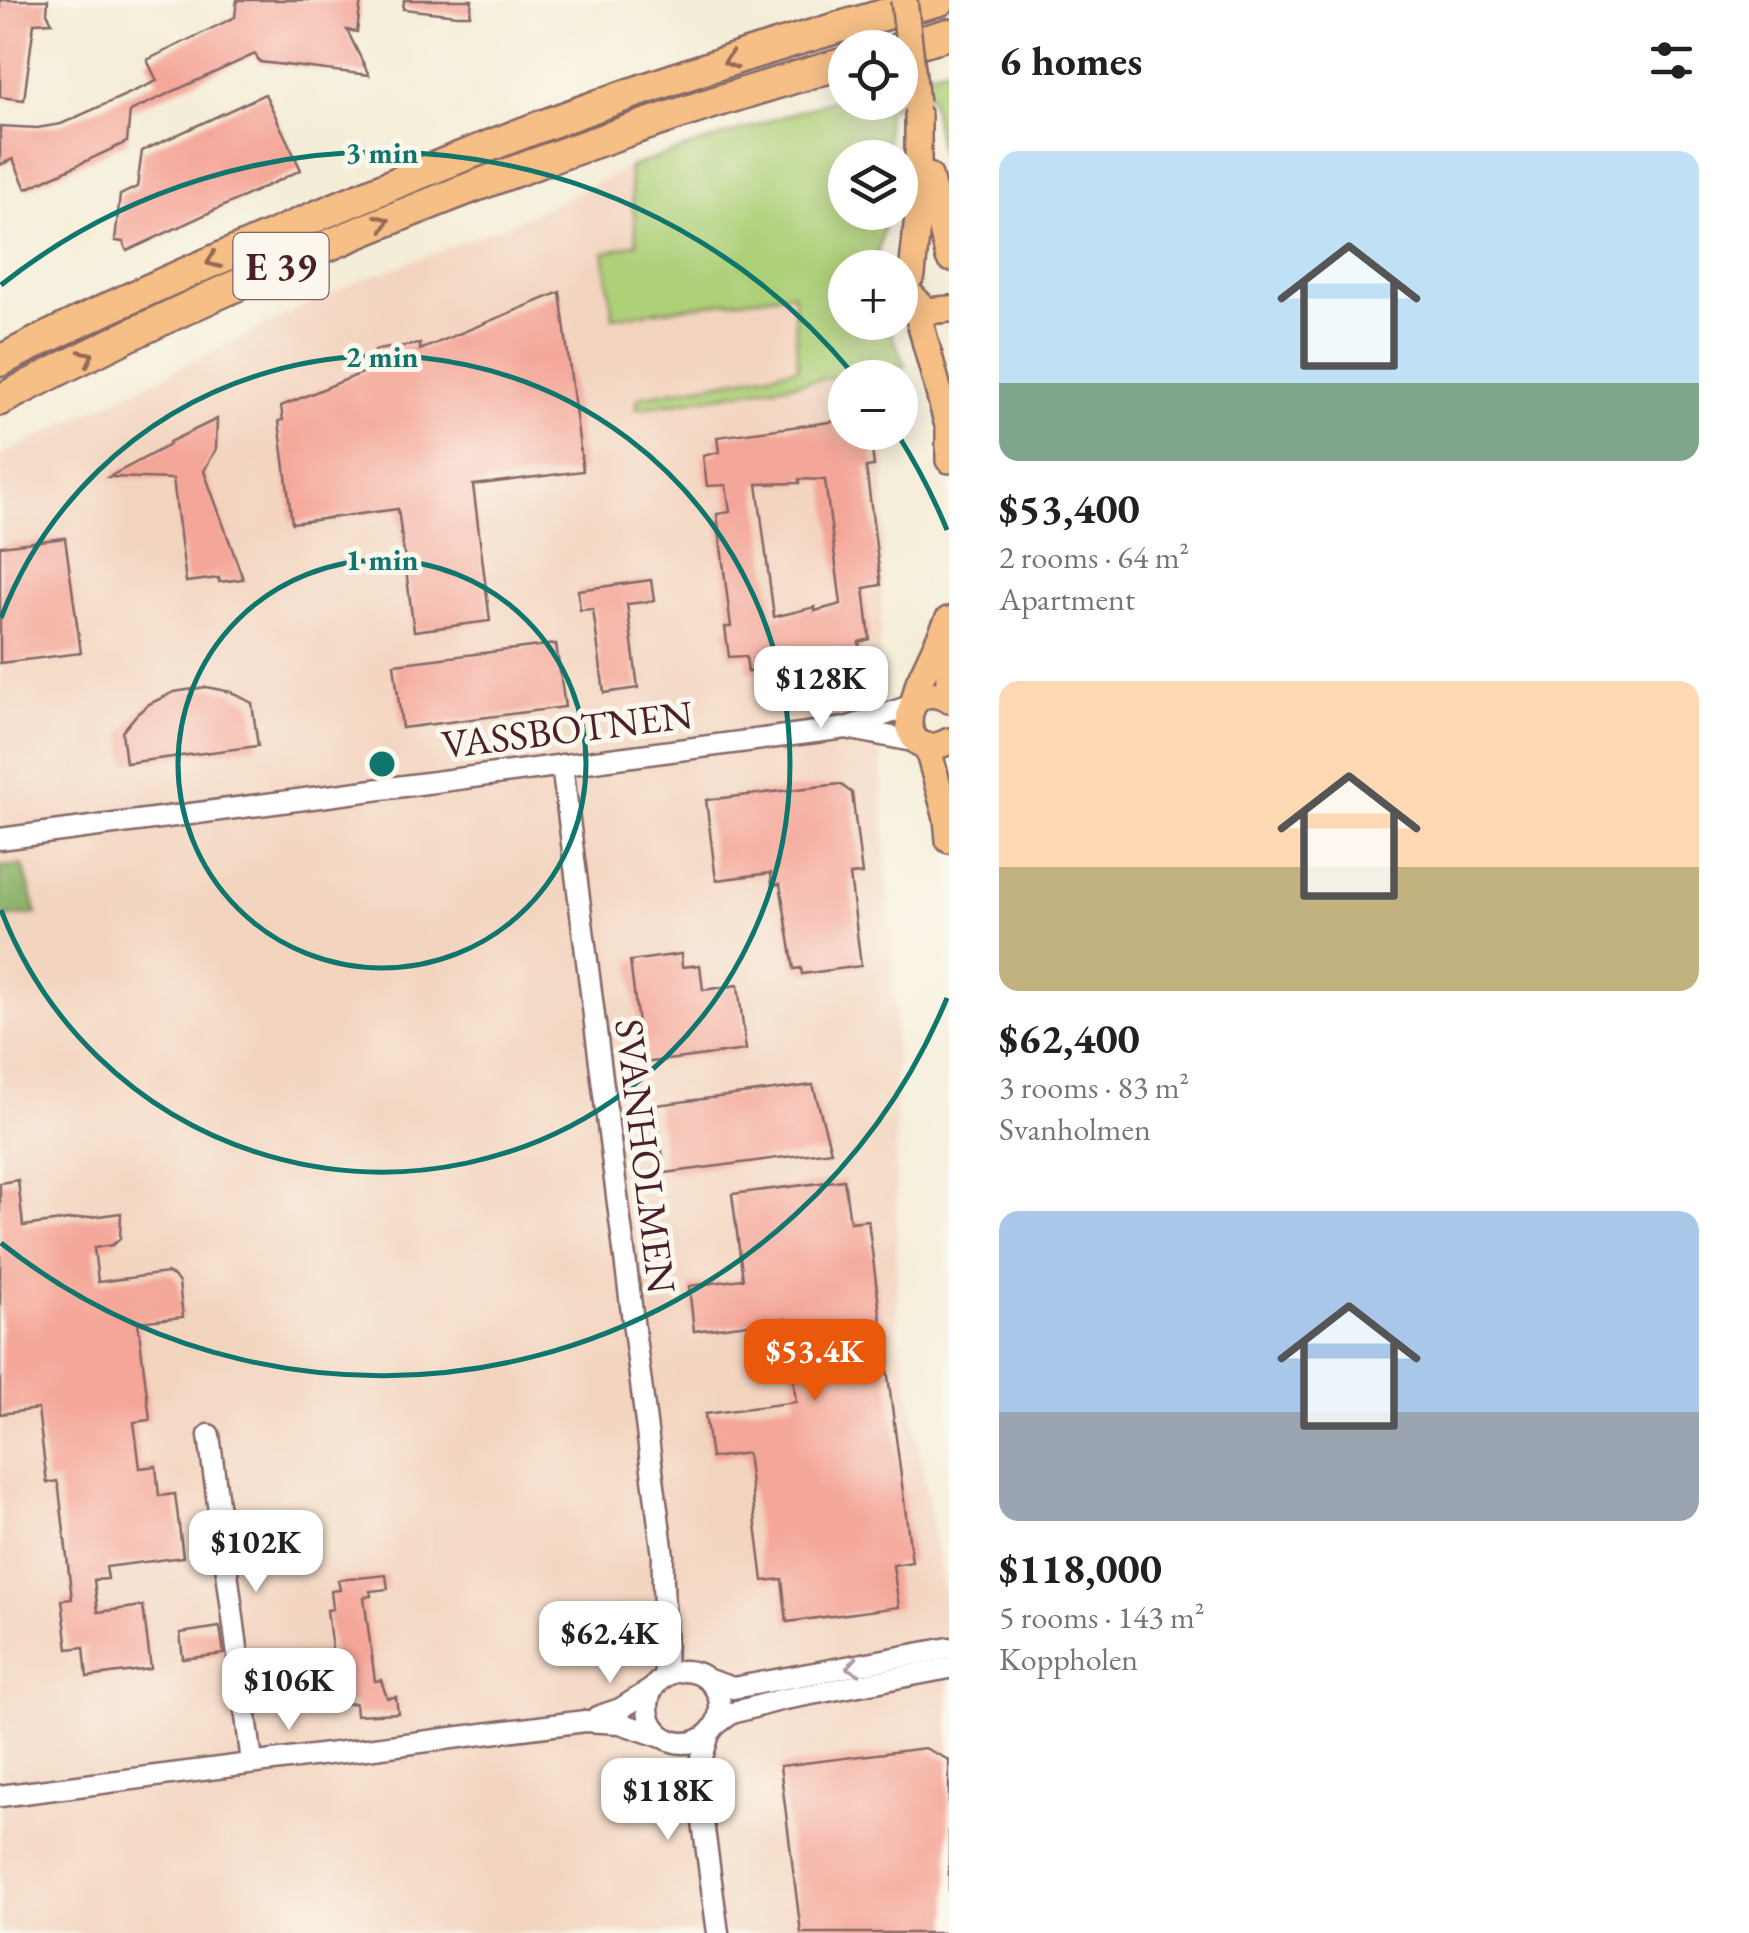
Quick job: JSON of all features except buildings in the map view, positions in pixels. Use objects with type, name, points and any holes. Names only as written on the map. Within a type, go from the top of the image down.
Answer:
[{"type":"highway","name":"E 39","points":[[0,361],[366,194],[611,99],[793,41],[940,0]]},
{"type":"highway","points":[[918,43],[949,34]]},
{"type":"highway","name":"E 39","points":[[0,400],[250,280],[400,215],[651,123],[828,68]]},
{"type":"main road","points":[[904,0],[908,30]]},
{"type":"main road","points":[[918,115],[949,260],[928,260],[918,279]]},
{"type":"main road","points":[[916,250],[917,120]]},
{"type":"main road","points":[[918,296],[927,311],[949,309]]},
{"type":"main road","points":[[918,306],[948,412],[949,460]]},
{"type":"main road","points":[[949,609],[949,688]]},
{"type":"main road","points":[[948,620],[919,682],[908,720],[912,736],[931,743],[948,821]]},
{"type":"main road","points":[[913,704],[931,695],[949,700]]},
{"type":"street","name":"VASSBOTNEN","points":[[0,839],[846,728],[913,704]]},
{"type":"street","name":"VASSBOTNEN","points":[[846,728],[931,743]]},
{"type":"street","name":"SVANHOLMEN","points":[[562,765],[662,1556],[668,1647],[658,1683]]},
{"type":"street","points":[[209,1435],[252,1762]]},
{"type":"street","name":"SVANHOLMEN","points":[[662,1556],[672,1584],[682,1646],[705,1677]]},
{"type":"street","points":[[585,1721],[620,1709],[658,1683],[689,1671],[733,1688],[949,1648]]},
{"type":"street","points":[[0,1796],[585,1721],[620,1723],[686,1744],[732,1713],[949,1668]]},
{"type":"street","points":[[705,1677],[720,1698],[698,1770],[718,1933]]},
{"type":"street","points":[[658,1683],[648,1714],[685,1772],[704,1933]]},
{"type":"shaded area","points":[[629,167],[637,243],[793,293],[798,368],[640,397],[828,381],[828,450],[886,450],[878,719],[895,1012],[897,1323],[949,1623],[949,1933],[0,1933],[0,456],[351,284],[511,224]]},
{"type":"green space","points":[[949,67],[949,199],[930,95],[918,99],[918,75]]},
{"type":"green space","points":[[828,102],[828,120],[886,120],[887,140],[828,140],[828,230],[883,230],[878,250],[828,250],[828,340],[894,340],[902,360],[828,360],[828,378],[636,409],[639,397],[798,368],[793,293],[613,317],[604,253],[637,243],[629,167]]},
{"type":"green space","points":[[23,865],[37,914],[0,918],[0,867]]}]
